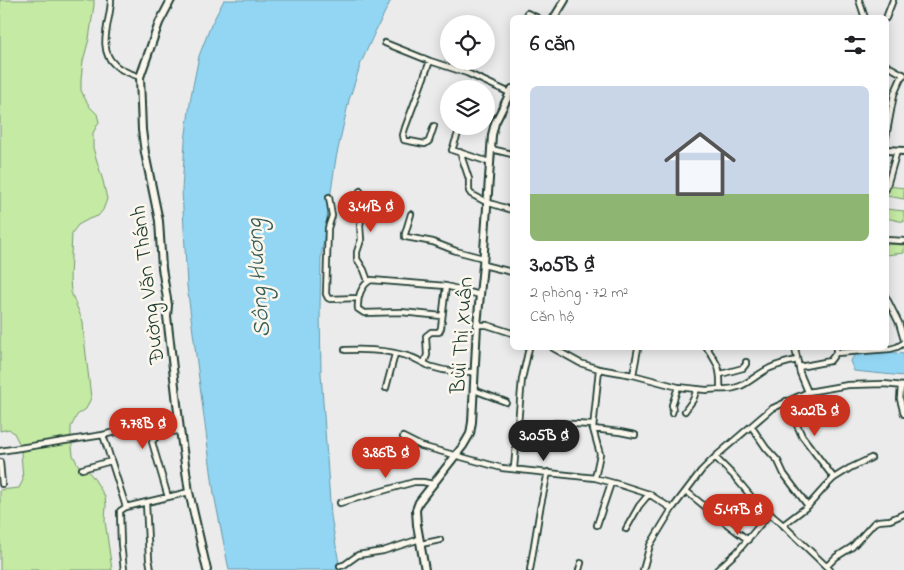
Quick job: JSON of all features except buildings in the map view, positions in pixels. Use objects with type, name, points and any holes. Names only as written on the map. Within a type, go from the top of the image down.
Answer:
[{"type":"main road","name":"Đường Văn Thánh","points":[[172,0],[159,23],[140,77],[142,130],[159,221],[162,268],[168,305],[167,316],[180,430],[190,492],[207,570]]},
{"type":"main road","points":[[556,15],[565,0]]},
{"type":"main road","name":"Bùi Thị Xuân","points":[[425,570],[416,510],[419,502],[470,434],[490,149],[495,123],[510,96]]},
{"type":"street","points":[[111,0],[106,36],[106,49],[109,58],[114,65],[140,77]]},
{"type":"street","points":[[859,0],[864,15]]},
{"type":"street","points":[[887,15],[894,0]]},
{"type":"street","points":[[385,44],[467,73],[510,91]]},
{"type":"street","points":[[430,61],[405,128],[404,140],[426,144],[429,141],[434,126]]},
{"type":"street","points":[[889,67],[903,75],[894,94],[889,121]]},
{"type":"street","points":[[457,135],[452,149],[489,162]]},
{"type":"street","points":[[490,149],[510,154]]},
{"type":"street","points":[[889,181],[900,151]]},
{"type":"street","points":[[460,152],[469,179],[469,191],[471,194],[486,202],[510,209]]},
{"type":"street","points":[[360,191],[363,197],[364,208],[360,225],[362,240],[357,252],[357,259],[368,280]]},
{"type":"street","points":[[329,197],[332,216],[328,228],[326,294],[330,299],[358,298]]},
{"type":"street","points":[[411,214],[405,234],[406,238],[433,242],[510,271]]},
{"type":"street","points":[[889,240],[904,242]]},
{"type":"street","points":[[368,280],[446,286],[480,295]]},
{"type":"street","points":[[368,280],[358,298],[358,309],[364,313],[401,312],[442,316]]},
{"type":"street","points":[[424,363],[427,355],[426,336],[431,332],[440,330],[446,286]]},
{"type":"street","points":[[889,303],[899,323],[904,342],[897,347],[889,349]]},
{"type":"street","points":[[477,325],[487,325],[510,332]]},
{"type":"street","points":[[345,350],[362,350],[408,356],[432,367],[451,372],[475,372]]},
{"type":"street","points":[[514,468],[522,379],[529,350]]},
{"type":"street","points":[[557,350],[580,363],[678,387],[706,390],[728,390],[739,387],[771,367],[797,360]]},
{"type":"street","points":[[633,375],[638,350]]},
{"type":"street","points":[[708,350],[717,362],[721,374],[720,389]]},
{"type":"street","points":[[795,350],[800,373],[808,392]]},
{"type":"street","points":[[799,367],[830,361],[836,350]]},
{"type":"street","points":[[386,388],[395,354]]},
{"type":"street","points":[[721,374],[743,368],[746,362]]},
{"type":"street","points":[[594,478],[600,454],[593,427],[599,368]]},
{"type":"street","points":[[643,570],[650,545],[672,509],[701,471],[771,409],[808,392],[848,385],[884,384],[903,386],[900,399],[904,414]]},
{"type":"street","points":[[672,413],[672,405],[678,387]]},
{"type":"street","points":[[685,411],[693,400],[697,389]]},
{"type":"street","points":[[474,390],[506,402]]},
{"type":"street","points":[[786,401],[804,440],[834,478]]},
{"type":"street","points":[[555,423],[593,427],[635,435]]},
{"type":"street","points":[[751,426],[766,448],[778,461],[784,474],[808,506]]},
{"type":"street","points":[[0,451],[103,435],[123,430]]},
{"type":"street","points":[[168,497],[152,442],[158,436],[180,430]]},
{"type":"street","points":[[103,435],[126,506]]},
{"type":"street","points":[[403,437],[420,446],[502,468],[594,478],[649,494],[672,509]]},
{"type":"street","points":[[715,457],[754,500],[828,568],[836,557],[852,547],[878,520],[890,520],[904,514]]},
{"type":"street","points":[[783,525],[808,506],[834,478],[871,458]]},
{"type":"street","points":[[82,469],[111,461]]},
{"type":"street","points":[[0,462],[2,484]]},
{"type":"street","points":[[530,570],[548,472]]},
{"type":"street","points":[[340,503],[414,482],[433,484]]},
{"type":"street","points":[[597,525],[611,483]]},
{"type":"street","points":[[686,491],[748,540]]},
{"type":"street","points":[[124,570],[120,510],[126,506],[190,492]]},
{"type":"street","points":[[626,529],[639,506],[649,494]]},
{"type":"street","points":[[146,502],[151,570]]},
{"type":"street","points":[[717,570],[748,540],[770,513]]},
{"type":"street","points":[[340,566],[358,555],[420,542],[440,540]]},
{"type":"street","points":[[579,570],[582,563]]},
{"type":"green space","points":[[0,0],[94,0],[89,39],[83,61],[81,90],[90,107],[97,114],[99,122],[93,133],[93,148],[107,199],[103,210],[98,216],[78,225],[72,233],[71,292],[83,322],[91,398],[86,409],[77,415],[71,427],[71,438],[73,455],[78,465],[88,471],[105,497],[105,521],[112,570],[0,570],[0,490],[19,488],[23,480],[19,443],[14,433],[9,429],[0,431]]},
{"type":"green space","points":[[889,186],[904,188],[904,199],[889,196]]},
{"type":"green space","points":[[889,209],[904,211],[904,222],[889,219]]},
{"type":"green space","points":[[889,244],[904,245],[904,253],[889,255]]},
{"type":"water","name":"Sông Hương","points":[[224,0],[391,0],[361,63],[349,100],[336,158],[321,258],[321,373],[331,516],[340,570],[229,570],[214,494],[187,286],[182,190],[185,141],[199,56],[211,25]]},
{"type":"water","points":[[880,351],[904,354],[904,376],[854,371],[850,361],[857,353]]}]
